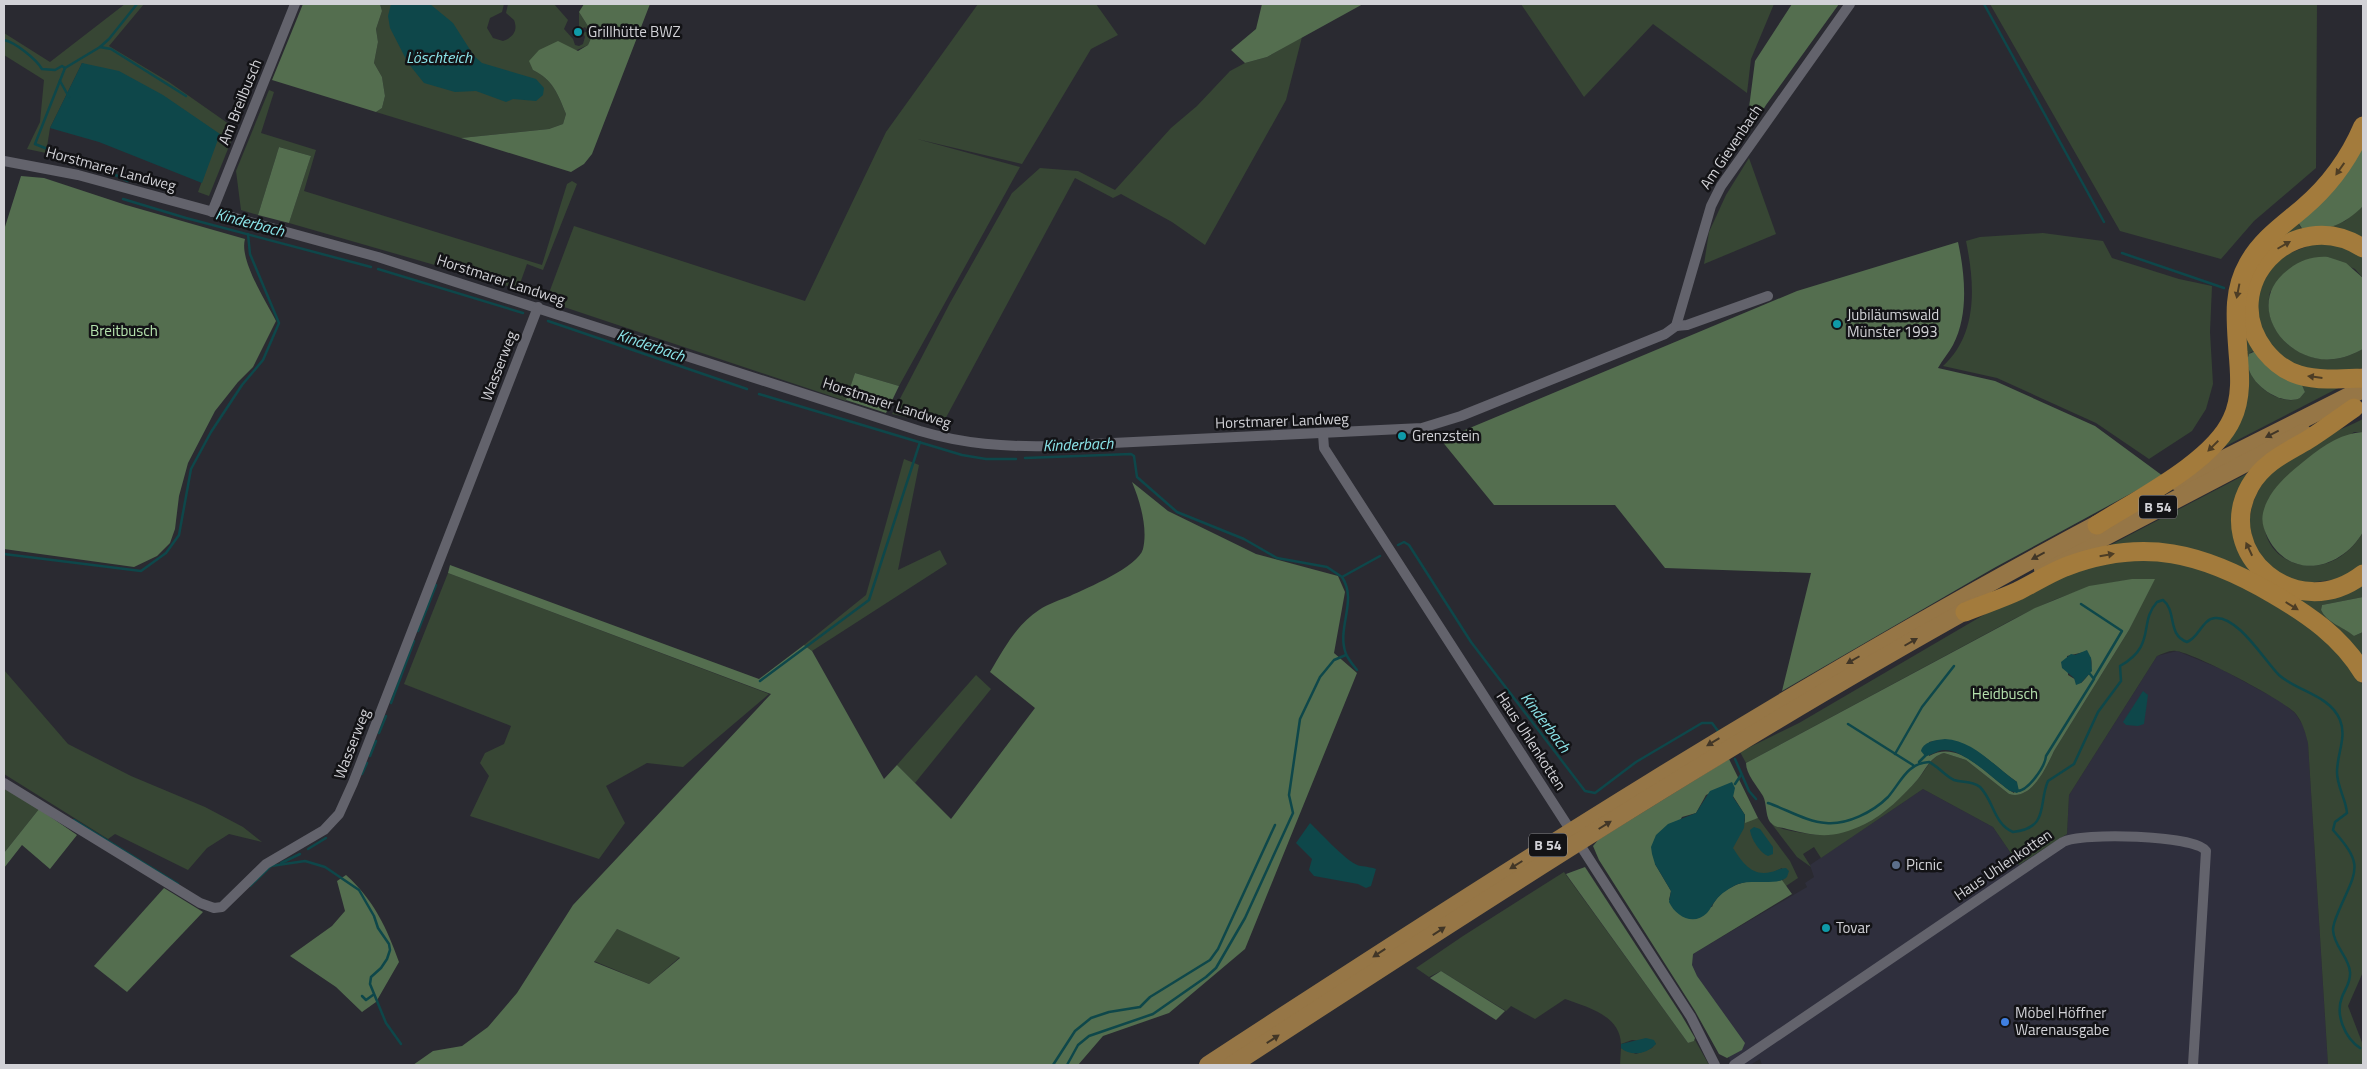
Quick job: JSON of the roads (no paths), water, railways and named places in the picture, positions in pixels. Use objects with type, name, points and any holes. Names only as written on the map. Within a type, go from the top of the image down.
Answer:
[{"type":"highway","points":[[2096,524],[2200,458],[2226,430],[2232,419],[2238,396],[2240,372],[2236,302],[2237,292],[2244,272],[2252,257],[2269,236],[2303,208],[2334,177],[2350,153],[2363,126]]},
{"type":"highway","points":[[2363,248],[2349,240],[2330,236],[2306,236],[2286,243],[2270,255],[2259,272],[2249,308],[2251,325],[2261,345],[2269,356],[2289,371],[2314,378],[2363,378]]},
{"type":"highway","name":"B 54","points":[[1208,1065],[1483,886],[1706,747],[1903,631],[2096,524],[2363,389]]},
{"type":"highway","points":[[2358,406],[2275,458],[2258,475],[2246,494],[2242,526],[2247,545],[2259,566],[2282,585],[2300,591],[2321,592],[2341,588],[2363,574]]},
{"type":"highway","name":"B 54","points":[[1232,1065],[1610,821],[1778,719],[1965,612],[2133,520],[2358,406]]},
{"type":"highway","points":[[1965,612],[2017,591],[2063,568],[2098,557],[2135,552],[2182,555],[2231,571],[2291,605],[2333,635],[2351,655],[2363,673]]},
{"type":"street","name":"Am Breilbusch","points":[[212,212],[295,4]]},
{"type":"street","name":"Am Gievenbach","points":[[1676,326],[1704,228],[1718,190],[1850,4]]},
{"type":"street","name":"Horstmarer Landweg","points":[[4,161],[57,170],[378,256],[920,431],[971,444],[1004,447],[1406,431],[1442,423],[1666,334],[1676,326],[1687,325],[1768,296]]},
{"type":"street","name":"Wasserweg","points":[[4,783],[200,903],[214,908],[220,908],[229,902],[272,860],[329,826],[342,809],[353,783],[538,307]]},
{"type":"street","name":"Haus Uhlenkotten","points":[[1323,434],[1324,448],[1691,1017],[1716,1065]]},
{"type":"street","name":"Haus Uhlenkotten","points":[[1734,1065],[2063,842],[2088,836],[2181,841],[2199,845],[2206,851],[2193,1065]]},
{"type":"water","name":"Löschteich","points":[[391,4],[430,4],[453,23],[474,56],[482,63],[536,79],[544,88],[543,95],[536,101],[513,99],[506,102],[476,91],[455,92],[424,83],[408,63],[390,28],[388,16]]},
{"type":"water","points":[[82,63],[119,71],[163,95],[220,134],[202,183],[99,142],[50,128]]},
{"type":"water","points":[[2087,650],[2091,658],[2092,671],[2081,683],[2076,685],[2074,678],[2062,668],[2061,662],[2071,654],[2075,655]]},
{"type":"water","points":[[2143,691],[2148,695],[2144,724],[2138,726],[2126,725],[2123,722]]},
{"type":"water","points":[[1945,739],[1965,744],[1983,755],[2017,782],[2019,791],[2017,793],[2010,791],[1979,766],[1952,751],[1944,750],[1925,756],[1921,751],[1924,745]]},
{"type":"water","points":[[1732,782],[1735,788],[1733,797],[1745,815],[1744,828],[1733,848],[1744,863],[1753,870],[1764,873],[1786,868],[1789,871],[1787,877],[1783,880],[1771,882],[1738,884],[1720,895],[1702,917],[1697,919],[1686,918],[1676,912],[1669,902],[1671,891],[1655,864],[1651,847],[1656,835],[1668,824],[1696,813],[1710,791]]},
{"type":"water","points":[[1310,823],[1349,860],[1361,866],[1376,869],[1371,886],[1366,888],[1358,884],[1314,876],[1309,870],[1312,859],[1296,843]]},
{"type":"water","points":[[1754,827],[1760,829],[1773,847],[1773,854],[1768,856],[1756,845],[1750,830]]},
{"type":"water","points":[[1646,1038],[1654,1040],[1656,1044],[1644,1052],[1629,1053],[1621,1048],[1621,1044]]},
{"type":"waterway","points":[[65,68],[100,47],[109,39],[137,4]]},
{"type":"waterway","points":[[1984,4],[2104,222]]},
{"type":"waterway","name":"Kinderbach","points":[[4,40],[9,41],[25,52],[42,69],[55,70],[62,66],[65,68],[35,144],[60,154],[80,158],[128,181]]},
{"type":"waterway","points":[[100,47],[111,49],[186,96]]},
{"type":"waterway","points":[[60,81],[69,97]]},
{"type":"waterway","name":"Kinderbach","points":[[123,199],[186,218],[371,267]]},
{"type":"waterway","points":[[4,554],[141,571],[166,553],[179,535],[191,469],[211,432],[242,385],[263,360],[279,323],[250,254],[248,234]]},
{"type":"waterway","points":[[2122,253],[2224,288]]},
{"type":"waterway","name":"Kinderbach","points":[[378,269],[523,313]]},
{"type":"waterway","name":"Kinderbach","points":[[548,321],[747,389]]},
{"type":"waterway","name":"Kinderbach","points":[[759,394],[962,455],[986,459],[1016,459]]},
{"type":"waterway","points":[[760,681],[869,600],[920,442]]},
{"type":"waterway","name":"Kinderbach","points":[[1025,458],[1131,454],[1134,456],[1137,477],[1177,512],[1244,539],[1277,558],[1327,567],[1342,577],[1380,556]]},
{"type":"waterway","name":"Kinderbach","points":[[1398,545],[1404,542],[1409,545],[1471,642],[1585,791],[1595,793],[1636,762],[1702,723],[1712,723],[1718,731]]},
{"type":"waterway","points":[[1342,577],[1348,596],[1343,634],[1344,644],[1347,656],[1357,670]]},
{"type":"waterway","points":[[418,631],[436,585]]},
{"type":"waterway","name":"Kinderbach","points":[[1768,803],[1819,822],[1834,823],[1851,820],[1882,803],[1905,774],[1915,766],[1929,762],[1954,780],[1971,782],[1980,787],[1997,817],[2006,828],[2013,832],[2025,830],[2038,820],[2048,781],[2074,764],[2098,712],[2121,681],[2120,666],[2139,650],[2143,642],[2148,618],[2157,602],[2163,600],[2167,605],[2174,629],[2181,639],[2187,642],[2195,637],[2211,619],[2224,619],[2241,631],[2286,681],[2329,705],[2342,726],[2337,777],[2347,813],[2335,822],[2333,830],[2350,851],[2354,868],[2350,884],[2335,919],[2333,930],[2336,942],[2347,962],[2350,972],[2349,982],[2340,1004],[2341,1018],[2346,1032],[2360,1048]]},
{"type":"waterway","points":[[2081,604],[2122,631],[2094,678]]},
{"type":"waterway","points":[[391,703],[414,641]]},
{"type":"waterway","points":[[1067,1065],[1078,1045],[1089,1036],[1153,1014],[1216,968],[1245,918],[1293,813],[1289,795],[1300,719],[1320,677],[1334,660],[1346,655]]},
{"type":"waterway","points":[[1895,754],[1922,707],[1954,666]]},
{"type":"waterway","points":[[2017,791],[2031,783],[2039,772],[2046,756],[2094,679],[2090,674]]},
{"type":"waterway","points":[[379,733],[386,716]]},
{"type":"waterway","points":[[1848,724],[1913,765]]},
{"type":"waterway","points":[[370,756],[376,741]]},
{"type":"waterway","points":[[1919,762],[1927,754]]},
{"type":"waterway","name":"Kinderbach","points":[[1735,759],[1749,791],[1756,799]]},
{"type":"waterway","points":[[362,774],[367,763]]},
{"type":"waterway","points":[[1735,784],[1741,775]]},
{"type":"waterway","points":[[74,820],[178,884]]},
{"type":"waterway","points":[[1053,1065],[1075,1031],[1091,1018],[1109,1012],[1140,1007],[1150,997],[1210,960],[1218,949],[1275,825]]},
{"type":"waterway","points":[[308,849],[326,838]]},
{"type":"waterway","points":[[281,863],[300,854]]},
{"type":"waterway","points":[[250,886],[271,866],[305,861],[325,867],[359,890],[374,916],[378,928],[389,944],[390,950],[387,959],[371,977],[370,984],[386,1023],[401,1044]]},
{"type":"waterway","points":[[362,996],[366,1000],[373,995]]},
{"type":"place","name":"Grillhütte BWZ","points":[[578,32]]},
{"type":"place","name":"Jubiläumswald Münster 1993","points":[[1837,324]]},
{"type":"place","name":"Grenzstein","points":[[1402,436]]},
{"type":"place","name":"Picnic","points":[[1896,865]]},
{"type":"place","name":"Tovar","points":[[1826,928]]},
{"type":"place","name":"Möbel Höffner Warenausgabe","points":[[2005,1022]]},
{"type":"park label","name":"Breitbusch","points":[[124,331]]},
{"type":"park label","name":"Heidbusch","points":[[2005,694]]}]
